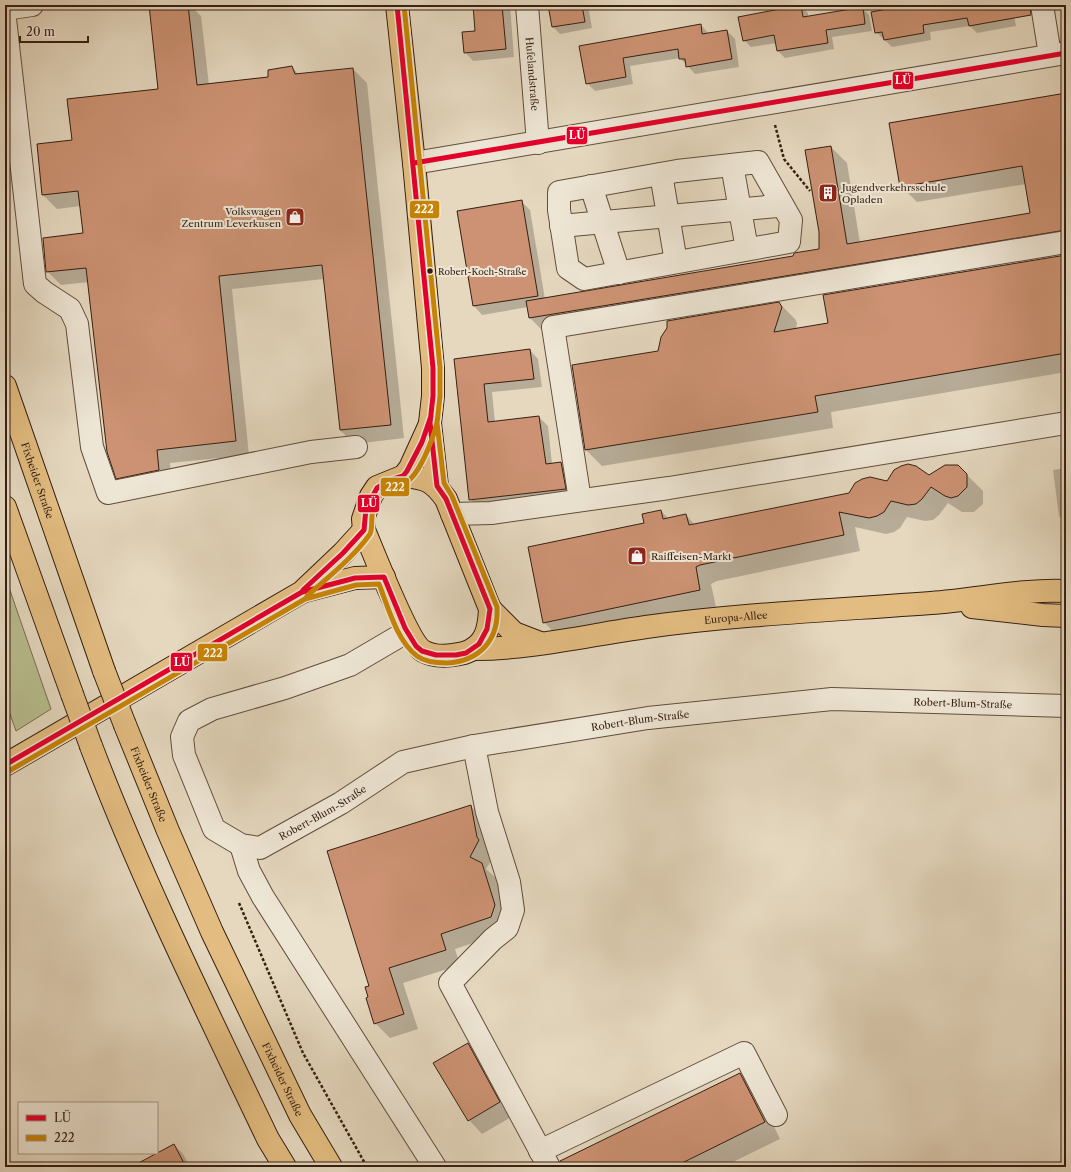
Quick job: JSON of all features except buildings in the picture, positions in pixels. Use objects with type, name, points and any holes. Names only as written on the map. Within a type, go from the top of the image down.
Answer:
[{"type":"main road","points":[[397,5],[414,163],[433,368],[433,396],[430,423],[437,486]]},
{"type":"main road","name":"Fixheider Straße","points":[[5,386],[104,671],[168,832],[212,932],[300,1115],[331,1167]]},
{"type":"main road","points":[[404,476],[410,468],[430,423]]},
{"type":"main road","points":[[5,765],[302,592],[344,553],[364,530],[362,518],[371,496],[377,487],[404,476],[422,478],[437,486],[446,499],[490,609],[489,626],[482,640],[475,649]]},
{"type":"main road","points":[[5,507],[109,794],[192,980],[268,1139],[285,1167]]},
{"type":"main road","name":"Europa-Allee","points":[[364,530],[408,631],[422,651],[435,656],[454,656],[475,649],[501,649],[647,627],[822,610],[933,603],[1045,590],[1066,591]]},
{"type":"main road","points":[[302,592],[355,578],[384,577]]},
{"type":"main road","name":"Europa-Allee","points":[[933,603],[1043,615],[1066,616]]},
{"type":"main road","name":"Europa-Allee","points":[[490,609],[514,633],[540,643]]},
{"type":"street","points":[[5,9],[32,5]]},
{"type":"street","name":"Hufelandstraße","points":[[527,5],[538,143]]},
{"type":"street","points":[[414,163],[1058,54],[1042,5]]},
{"type":"street","points":[[5,19],[35,284],[44,292],[70,309],[77,324],[92,447],[108,493],[312,452],[356,447]]},
{"type":"street","points":[[758,162],[791,220],[789,242],[584,279],[568,268],[559,210],[559,192],[661,174],[758,162]]},
{"type":"street","points":[[732,165],[747,249]]},
{"type":"street","points":[[661,174],[676,262]]},
{"type":"street","points":[[591,186],[619,273]]},
{"type":"street","points":[[561,226],[741,210],[777,206],[781,204]]},
{"type":"street","points":[[580,500],[553,327],[1066,242]]},
{"type":"street","points":[[452,514],[491,513],[580,500],[1066,423]]},
{"type":"street","name":"Robert-Blum-Straße","points":[[408,631],[350,665],[285,688],[212,709],[189,721],[182,737],[184,755],[214,828],[241,845],[260,848],[341,802],[403,762],[474,746],[648,718],[832,699],[1066,706]]},
{"type":"street","points":[[474,746],[487,812],[509,882],[514,910],[507,928],[492,940],[450,983],[544,1159],[744,1053],[776,1115]]},
{"type":"street","points":[[241,845],[249,871],[263,897],[435,1167]]},
{"type":"path","points":[[770,103],[784,159],[810,191]]},
{"type":"path","points":[[238,902],[303,1053],[367,1167]]},
{"type":"green space","points":[[5,576],[51,709],[16,731],[5,700]]},
{"type":"transit line","name":"LÜ","points":[[5,765],[302,592],[355,578],[384,577],[405,628],[416,646],[422,651],[436,655],[456,655],[466,653],[479,644],[487,629],[490,609],[446,499],[437,486],[430,423],[433,396],[433,368],[397,5]]},
{"type":"transit line","name":"222","points":[[9,771],[305,599],[356,585],[379,584],[394,623],[404,642],[417,656],[431,662],[447,663],[469,658],[485,647],[495,630],[497,607],[452,496],[444,483],[437,423],[440,396],[440,367],[404,5]]},
{"type":"transit line","name":"LÜ","points":[[414,163],[1066,53]]},
{"type":"transit line","name":"LÜ","points":[[303,590],[343,553],[364,530],[366,508],[377,488],[390,480],[403,476],[407,471],[422,442],[431,416]]},
{"type":"transit line","name":"222","points":[[307,596],[332,575],[364,543],[371,531],[372,513],[379,497],[389,489],[408,481],[413,476],[423,461],[434,432],[438,416]]},
{"type":"place","name":"Jugendverkehrsschule Opladen","points":[[828,193]]},
{"type":"place","name":"Volkswagen Zentrum Leverkusen","points":[[295,217]]},
{"type":"place","name":"Robert-Koch-Straße","points":[[430,271]]},
{"type":"place","name":"Raiffeisen-Markt","points":[[637,556]]}]
